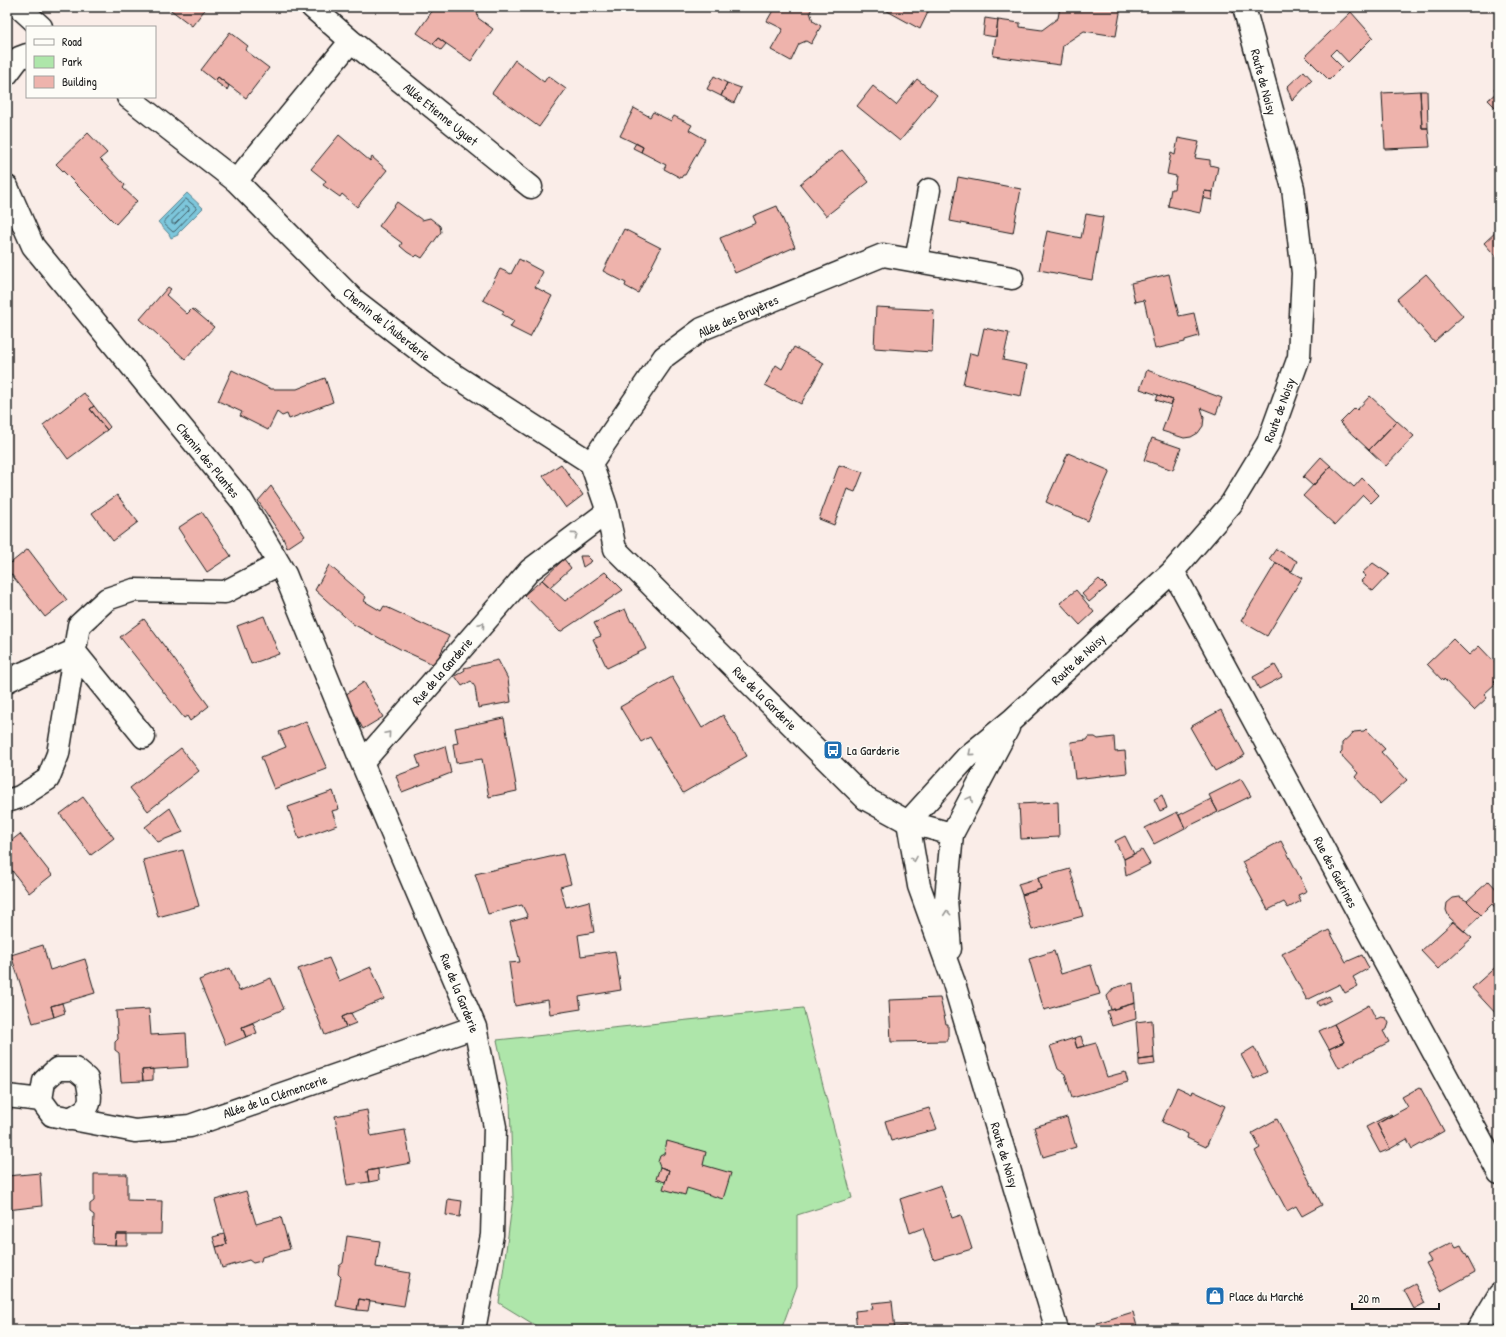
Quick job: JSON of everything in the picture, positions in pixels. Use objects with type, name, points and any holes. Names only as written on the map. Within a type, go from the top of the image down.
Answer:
[{"type":"street","points":[[19,7],[40,26]]},
{"type":"street","name":"Allée Etienne Uguet","points":[[312,7],[350,41],[531,187]]},
{"type":"street","name":"Route de Noisy","points":[[1057,1330],[953,980],[919,886],[908,822],[967,756],[1012,720],[1173,571],[1231,504],[1268,442],[1298,357],[1303,273],[1293,188],[1244,7]]},
{"type":"street","points":[[236,181],[350,41]]},
{"type":"street","points":[[7,74],[19,58],[26,56]]},
{"type":"street","name":"Chemin de l'Auberderie","points":[[129,98],[236,181],[354,300],[437,364],[591,464]]},
{"type":"street","name":"Chemin des Plantes","points":[[7,187],[33,246],[242,501],[285,574],[362,763]]},
{"type":"street","points":[[916,261],[929,190]]},
{"type":"street","name":"Allée des Bruyères","points":[[591,464],[664,357],[702,329],[883,255],[1012,278]]},
{"type":"street","points":[[591,464],[607,512]]},
{"type":"street","name":"Rue de la Garderie","points":[[474,1330],[492,1236],[495,1126],[475,1027],[362,763],[530,570],[607,512],[615,549],[866,799],[908,822],[952,834]]},
{"type":"street","points":[[7,801],[20,797],[48,779],[58,754],[79,625],[107,599],[134,590],[225,592],[279,564]]},
{"type":"street","name":"Rue des Guérines","points":[[1173,571],[1499,1173]]},
{"type":"street","points":[[7,681],[74,651]]},
{"type":"street","points":[[74,651],[144,737]]},
{"type":"street","name":"Route de Noisy","points":[[953,980],[946,899],[952,834],[1012,720]]},
{"type":"street","name":"Allée de la Clémencerie","points":[[41,1100],[52,1115],[135,1131],[190,1126],[475,1027]]},
{"type":"street","points":[[7,1096],[41,1100],[44,1081],[57,1069],[75,1069],[87,1079],[91,1098],[84,1112],[70,1119]]},
{"type":"street","points":[[1478,1330],[1499,1294]]},
{"type":"green space","points":[[803,1008],[852,1198],[797,1215],[797,1286],[781,1330],[543,1330],[499,1303],[513,1198],[510,1101],[497,1040]]},
{"type":"water","points":[[187,193],[203,208],[178,233],[178,235],[171,238],[158,222]]},
{"type":"building","points":[[167,7],[207,7],[192,26]]},
{"type":"building","points":[[435,7],[472,7],[477,11],[478,18],[493,29],[471,61],[438,38],[433,44],[417,33]]},
{"type":"building","points":[[775,7],[813,7],[810,12],[813,21],[821,26],[811,44],[806,41],[799,44],[791,61],[771,50],[783,29],[767,21]]},
{"type":"building","points":[[880,7],[928,7],[930,8],[920,29]]},
{"type":"building","points":[[1060,7],[1121,7],[1116,36],[1084,31],[1063,45],[1060,65],[993,56],[998,20],[1020,23],[1020,27],[1042,30],[1058,18]]},
{"type":"building","points":[[1351,12],[1373,37],[1348,62],[1336,49],[1330,55],[1342,67],[1329,80],[1305,56]]},
{"type":"building","points":[[985,18],[998,20],[996,37],[983,35]]},
{"type":"building","points":[[230,32],[248,46],[245,50],[269,68],[246,98],[218,77],[215,81],[201,70]]},
{"type":"building","points":[[438,38],[446,44],[441,50],[433,44]]},
{"type":"building","points":[[515,60],[544,82],[548,76],[566,89],[539,127],[492,93]]},
{"type":"building","points":[[1304,71],[1312,80],[1292,101],[1287,87]]},
{"type":"building","points":[[714,76],[727,83],[721,96],[707,89]]},
{"type":"building","points":[[218,77],[229,86],[227,90],[215,81]]},
{"type":"building","points":[[917,79],[937,95],[900,141],[857,106],[873,86],[896,105]]},
{"type":"building","points":[[727,83],[741,88],[734,103],[721,96]]},
{"type":"building","points":[[1499,84],[1499,111],[1488,100],[1497,92],[1494,89]]},
{"type":"building","points":[[1420,91],[1427,91],[1428,128],[1422,128]]},
{"type":"building","points":[[1420,91],[1422,128],[1428,128],[1430,147],[1385,149],[1382,93]]},
{"type":"building","points":[[634,108],[650,117],[653,112],[671,121],[674,116],[692,125],[689,130],[705,139],[685,175],[681,178],[664,169],[666,165],[641,152],[643,147],[620,136]]},
{"type":"building","points":[[88,133],[107,153],[100,159],[125,185],[123,188],[137,201],[116,224],[56,164]]},
{"type":"building","points":[[339,135],[370,161],[372,157],[387,170],[357,207],[342,194],[340,197],[323,185],[326,181],[311,169]]},
{"type":"building","points":[[1178,138],[1199,142],[1195,158],[1210,160],[1210,165],[1218,167],[1213,192],[1204,191],[1200,213],[1168,206],[1171,189],[1174,189],[1176,176],[1167,174],[1171,153],[1175,155]]},
{"type":"building","points":[[636,143],[643,147],[641,152],[633,148]]},
{"type":"building","points":[[842,150],[869,182],[826,216],[800,184]]},
{"type":"building","points":[[958,177],[1021,189],[1013,233],[950,221]]},
{"type":"building","points":[[1204,191],[1213,192],[1212,200],[1203,198]]},
{"type":"building","points":[[397,202],[422,220],[430,218],[440,226],[441,232],[422,258],[417,255],[415,257],[407,252],[400,246],[402,243],[379,226]]},
{"type":"building","points":[[777,206],[795,247],[735,273],[720,238],[756,223],[753,216]]},
{"type":"building","points":[[1086,214],[1103,217],[1092,280],[1039,270],[1047,231],[1081,238]]},
{"type":"building","points":[[624,229],[661,248],[638,293],[625,286],[626,283],[603,271]]},
{"type":"building","points":[[1499,229],[1499,260],[1484,243]]},
{"type":"building","points":[[519,259],[543,272],[535,287],[552,296],[530,337],[510,327],[514,321],[502,314],[504,311],[483,300],[500,269],[511,274]]},
{"type":"building","points":[[1169,274],[1179,316],[1194,313],[1199,336],[1185,340],[1185,342],[1155,349],[1144,300],[1135,302],[1131,283]]},
{"type":"building","points":[[1426,274],[1463,316],[1434,342],[1397,299]]},
{"type":"building","points":[[168,287],[171,289],[166,295],[187,314],[192,309],[214,327],[185,359],[140,319]]},
{"type":"building","points":[[876,307],[934,310],[932,352],[874,348]]},
{"type":"building","points":[[984,328],[1009,333],[1003,360],[1027,365],[1021,396],[963,384],[970,353],[978,355]]},
{"type":"building","points":[[794,347],[824,363],[801,404],[765,385],[776,365],[782,369]]},
{"type":"building","points":[[232,370],[271,389],[297,389],[325,378],[333,402],[289,419],[287,414],[282,416],[277,412],[268,430],[240,416],[242,412],[218,401]]},
{"type":"building","points":[[1147,370],[1222,398],[1216,414],[1201,408],[1204,417],[1203,426],[1198,433],[1191,437],[1184,438],[1162,431],[1173,400],[1140,389]]},
{"type":"building","points":[[84,393],[94,406],[90,409],[107,430],[68,459],[43,425]]},
{"type":"building","points":[[1158,395],[1173,400],[1171,405],[1156,400]]},
{"type":"building","points":[[1370,396],[1397,421],[1369,450],[1340,423],[1355,408],[1357,410]]},
{"type":"building","points":[[94,406],[110,427],[107,430],[90,409]]},
{"type":"building","points":[[1397,421],[1414,436],[1386,466],[1369,450]]},
{"type":"building","points":[[1152,438],[1181,448],[1173,470],[1144,460]]},
{"type":"building","points":[[1068,453],[1110,471],[1088,521],[1046,502]]},
{"type":"building","points":[[1321,457],[1331,466],[1313,486],[1303,477]]},
{"type":"building","points":[[561,464],[583,495],[566,508],[543,476]]},
{"type":"building","points":[[839,465],[863,472],[855,492],[847,489],[834,525],[819,519]]},
{"type":"building","points":[[1331,466],[1354,487],[1362,478],[1379,495],[1371,503],[1363,495],[1335,525],[1303,496]]},
{"type":"building","points":[[271,486],[305,536],[287,548],[283,538],[258,501]]},
{"type":"building","points":[[117,495],[138,522],[113,541],[92,513]]},
{"type":"building","points":[[202,512],[231,556],[207,572],[178,528]]},
{"type":"building","points":[[28,549],[67,600],[45,617],[7,569],[7,566]]},
{"type":"building","points":[[1276,549],[1297,561],[1292,571],[1269,559]]},
{"type":"building","points":[[580,556],[587,556],[592,561],[583,567]]},
{"type":"building","points":[[564,559],[571,568],[550,587],[542,580]]},
{"type":"building","points":[[1276,563],[1302,578],[1267,636],[1241,621]]},
{"type":"building","points":[[1373,563],[1389,574],[1373,591],[1361,581],[1366,576],[1362,573]]},
{"type":"building","points":[[329,565],[366,597],[364,601],[381,611],[384,606],[449,636],[435,665],[402,650],[353,624],[315,590]]},
{"type":"building","points":[[605,572],[623,590],[560,632],[524,595],[542,580],[565,601]]},
{"type":"building","points":[[1099,579],[1107,587],[1089,602],[1082,594]]},
{"type":"building","points":[[1076,590],[1094,612],[1080,625],[1060,603]]},
{"type":"building","points":[[625,609],[631,622],[633,621],[646,649],[607,668],[593,639],[601,636],[594,623]]},
{"type":"building","points":[[264,616],[279,654],[251,664],[237,626]]},
{"type":"building","points":[[144,619],[209,706],[190,721],[187,716],[184,718],[120,637]]},
{"type":"building","points":[[1453,639],[1469,655],[1479,646],[1499,667],[1499,676],[1494,681],[1496,683],[1484,694],[1487,698],[1474,710],[1427,664]]},
{"type":"building","points":[[498,660],[508,679],[511,702],[478,708],[475,687],[471,681],[462,686],[455,676],[465,670],[464,668]]},
{"type":"building","points":[[1275,665],[1282,677],[1259,689],[1253,677]]},
{"type":"building","points":[[672,677],[702,728],[723,715],[747,756],[683,793],[650,737],[641,742],[620,707]]},
{"type":"building","points":[[364,682],[383,717],[363,729],[345,695]]},
{"type":"building","points":[[1221,710],[1245,755],[1215,771],[1190,727]]},
{"type":"building","points":[[504,718],[517,791],[489,797],[482,759],[456,763],[453,744],[458,743],[455,728]]},
{"type":"building","points":[[306,721],[327,769],[274,789],[261,757],[286,747],[279,732]]},
{"type":"building","points":[[1366,729],[1385,749],[1381,752],[1407,780],[1380,804],[1355,777],[1358,773],[1340,754],[1342,752],[1342,743],[1354,732],[1364,731]]},
{"type":"building","points":[[1089,737],[1095,737],[1098,739],[1114,737],[1115,752],[1125,751],[1127,773],[1075,779],[1071,742],[1087,740]]},
{"type":"building","points":[[445,746],[451,773],[402,792],[396,776],[420,767],[416,756]]},
{"type":"building","points":[[181,748],[199,771],[148,811],[130,788]]},
{"type":"building","points":[[1241,779],[1251,796],[1218,812],[1209,795]]},
{"type":"building","points":[[333,791],[339,809],[332,811],[337,825],[299,839],[288,807]]},
{"type":"building","points":[[1162,795],[1167,808],[1160,811],[1154,799]]},
{"type":"building","points":[[83,797],[114,838],[91,855],[60,814]]},
{"type":"building","points":[[1211,799],[1218,812],[1185,828],[1179,815]]},
{"type":"building","points":[[1058,802],[1059,837],[1021,839],[1019,804]]},
{"type":"building","points":[[170,808],[183,832],[158,842],[145,827]]},
{"type":"building","points":[[1177,812],[1185,828],[1154,844],[1145,828]]},
{"type":"building","points":[[20,834],[52,875],[29,893],[7,864],[7,844]]},
{"type":"building","points":[[1125,836],[1134,854],[1124,859],[1115,841]]},
{"type":"building","points":[[1281,841],[1307,891],[1298,895],[1301,901],[1288,908],[1284,902],[1268,910],[1242,862]]},
{"type":"building","points":[[183,850],[199,906],[158,917],[143,860]]},
{"type":"building","points":[[1142,850],[1150,864],[1126,876],[1124,859]]},
{"type":"building","points":[[563,854],[571,884],[560,887],[566,907],[589,901],[594,932],[578,935],[581,956],[615,951],[621,990],[579,997],[581,1009],[550,1014],[548,1000],[515,1006],[509,963],[520,962],[510,922],[528,917],[522,905],[488,914],[475,874]]},
{"type":"building","points":[[1070,869],[1083,916],[1032,930],[1022,895],[1041,889],[1038,878]]},
{"type":"building","points":[[1038,878],[1041,889],[1022,895],[1018,884]]},
{"type":"building","points":[[1489,881],[1499,892],[1499,912],[1492,904],[1481,915],[1467,901]]},
{"type":"building","points":[[1460,897],[1467,901],[1481,915],[1464,931],[1449,917],[1446,910],[1447,903],[1453,898]]},
{"type":"building","points":[[1453,922],[1472,938],[1438,969],[1421,951]]},
{"type":"building","points":[[1329,930],[1346,962],[1362,955],[1369,968],[1353,977],[1358,986],[1345,993],[1340,984],[1307,1000],[1282,954]]},
{"type":"building","points":[[43,945],[50,970],[85,959],[95,993],[51,1006],[54,1017],[33,1023],[11,955]]},
{"type":"building","points":[[1054,951],[1061,974],[1091,965],[1100,994],[1044,1010],[1029,959]]},
{"type":"building","points":[[329,958],[339,981],[371,967],[384,999],[342,1017],[346,1027],[325,1035],[298,969]]},
{"type":"building","points":[[1499,964],[1499,1017],[1472,988]]},
{"type":"building","points":[[230,968],[239,991],[271,978],[284,1009],[242,1027],[246,1037],[226,1045],[199,980]]},
{"type":"building","points":[[1133,983],[1135,1003],[1111,1010],[1107,996],[1114,988]]},
{"type":"building","points":[[1329,996],[1331,1000],[1319,1006],[1317,1002]]},
{"type":"building","points":[[940,998],[946,1024],[948,1024],[947,1041],[891,1042],[889,1000]]},
{"type":"building","points":[[62,1003],[65,1013],[54,1017],[51,1006]]},
{"type":"building","points":[[1135,1003],[1136,1019],[1112,1026],[1107,1011]]},
{"type":"building","points":[[1369,1005],[1376,1019],[1381,1017],[1386,1018],[1389,1023],[1387,1029],[1383,1031],[1389,1042],[1339,1068],[1329,1049],[1344,1042],[1334,1024]]},
{"type":"building","points":[[149,1009],[151,1035],[186,1033],[188,1067],[142,1070],[143,1081],[121,1082],[119,1053],[115,1050],[115,1042],[118,1039],[116,1011]]},
{"type":"building","points":[[351,1013],[356,1023],[346,1027],[342,1017]]},
{"type":"building","points":[[1152,1020],[1154,1058],[1139,1060],[1136,1022]]},
{"type":"building","points":[[253,1023],[257,1033],[246,1037],[242,1027]]},
{"type":"building","points":[[1334,1024],[1344,1042],[1329,1049],[1319,1031]]},
{"type":"building","points":[[1081,1036],[1084,1046],[1077,1048],[1074,1038]]},
{"type":"building","points":[[1074,1038],[1077,1048],[1096,1043],[1107,1077],[1125,1072],[1128,1082],[1072,1098],[1065,1074],[1058,1069],[1050,1046]]},
{"type":"building","points":[[1254,1047],[1267,1072],[1254,1079],[1241,1055]]},
{"type":"building","points":[[1154,1058],[1155,1064],[1139,1066],[1139,1060]]},
{"type":"building","points":[[153,1069],[153,1080],[143,1081],[142,1070]]},
{"type":"building","points":[[1177,1087],[1192,1094],[1193,1091],[1225,1106],[1206,1147],[1187,1138],[1188,1134],[1162,1122]]},
{"type":"building","points":[[1420,1087],[1444,1131],[1412,1149],[1407,1139],[1390,1149],[1377,1124],[1408,1107],[1402,1097]]},
{"type":"building","points":[[929,1108],[937,1129],[891,1141],[885,1121]]},
{"type":"building","points":[[367,1110],[371,1136],[405,1130],[411,1163],[367,1171],[369,1182],[347,1185],[335,1116]]},
{"type":"building","points":[[1391,1114],[1392,1115],[1377,1124],[1390,1149],[1380,1153],[1366,1127]]},
{"type":"building","points":[[1067,1117],[1076,1147],[1043,1157],[1034,1127]]},
{"type":"building","points":[[1277,1119],[1322,1205],[1302,1216],[1296,1206],[1287,1211],[1255,1151],[1260,1148],[1252,1133]]},
{"type":"building","points":[[667,1141],[706,1152],[703,1165],[731,1173],[723,1199],[687,1188],[685,1195],[663,1189],[669,1170],[660,1167],[658,1162],[660,1156],[664,1154]]},
{"type":"building","points":[[660,1167],[669,1170],[665,1182],[656,1179]]},
{"type":"building","points":[[378,1169],[379,1180],[369,1182],[367,1171]]},
{"type":"building","points":[[40,1173],[42,1206],[7,1210],[7,1176]]},
{"type":"building","points":[[94,1174],[127,1174],[127,1200],[162,1201],[161,1234],[116,1234],[115,1245],[93,1244],[94,1215],[90,1212],[90,1204],[94,1201]]},
{"type":"building","points":[[941,1185],[952,1218],[961,1215],[972,1249],[934,1260],[923,1228],[910,1233],[900,1199]]},
{"type":"building","points":[[246,1191],[256,1224],[281,1217],[290,1249],[262,1257],[261,1261],[253,1263],[249,1260],[222,1268],[216,1247],[227,1244],[215,1200]]},
{"type":"building","points":[[448,1199],[462,1201],[460,1217],[446,1215]]},
{"type":"building","points":[[116,1234],[127,1234],[127,1245],[115,1245]]},
{"type":"building","points":[[224,1234],[227,1244],[216,1247],[213,1237]]},
{"type":"building","points":[[347,1236],[380,1241],[376,1267],[410,1273],[404,1306],[359,1299],[357,1310],[336,1306],[341,1277],[338,1274],[339,1266],[343,1263]]},
{"type":"building","points":[[1453,1242],[1456,1247],[1461,1245],[1475,1272],[1441,1291],[1426,1263],[1431,1261],[1427,1255]]},
{"type":"building","points":[[1415,1284],[1425,1303],[1414,1309],[1404,1290]]},
{"type":"building","points":[[359,1299],[370,1301],[368,1311],[357,1310]]},
{"type":"building","points":[[892,1301],[895,1330],[857,1330],[855,1311],[873,1309],[872,1303]]},
{"type":"building","points":[[1133,1312],[1138,1330],[1100,1330],[1097,1323]]},
{"type":"building","points":[[906,1326],[906,1330],[895,1330],[895,1327]]},
{"type":"place","name":"La Garderie","points":[[833,750]]},
{"type":"place","name":"Place du Marché","points":[[1215,1296]]}]
